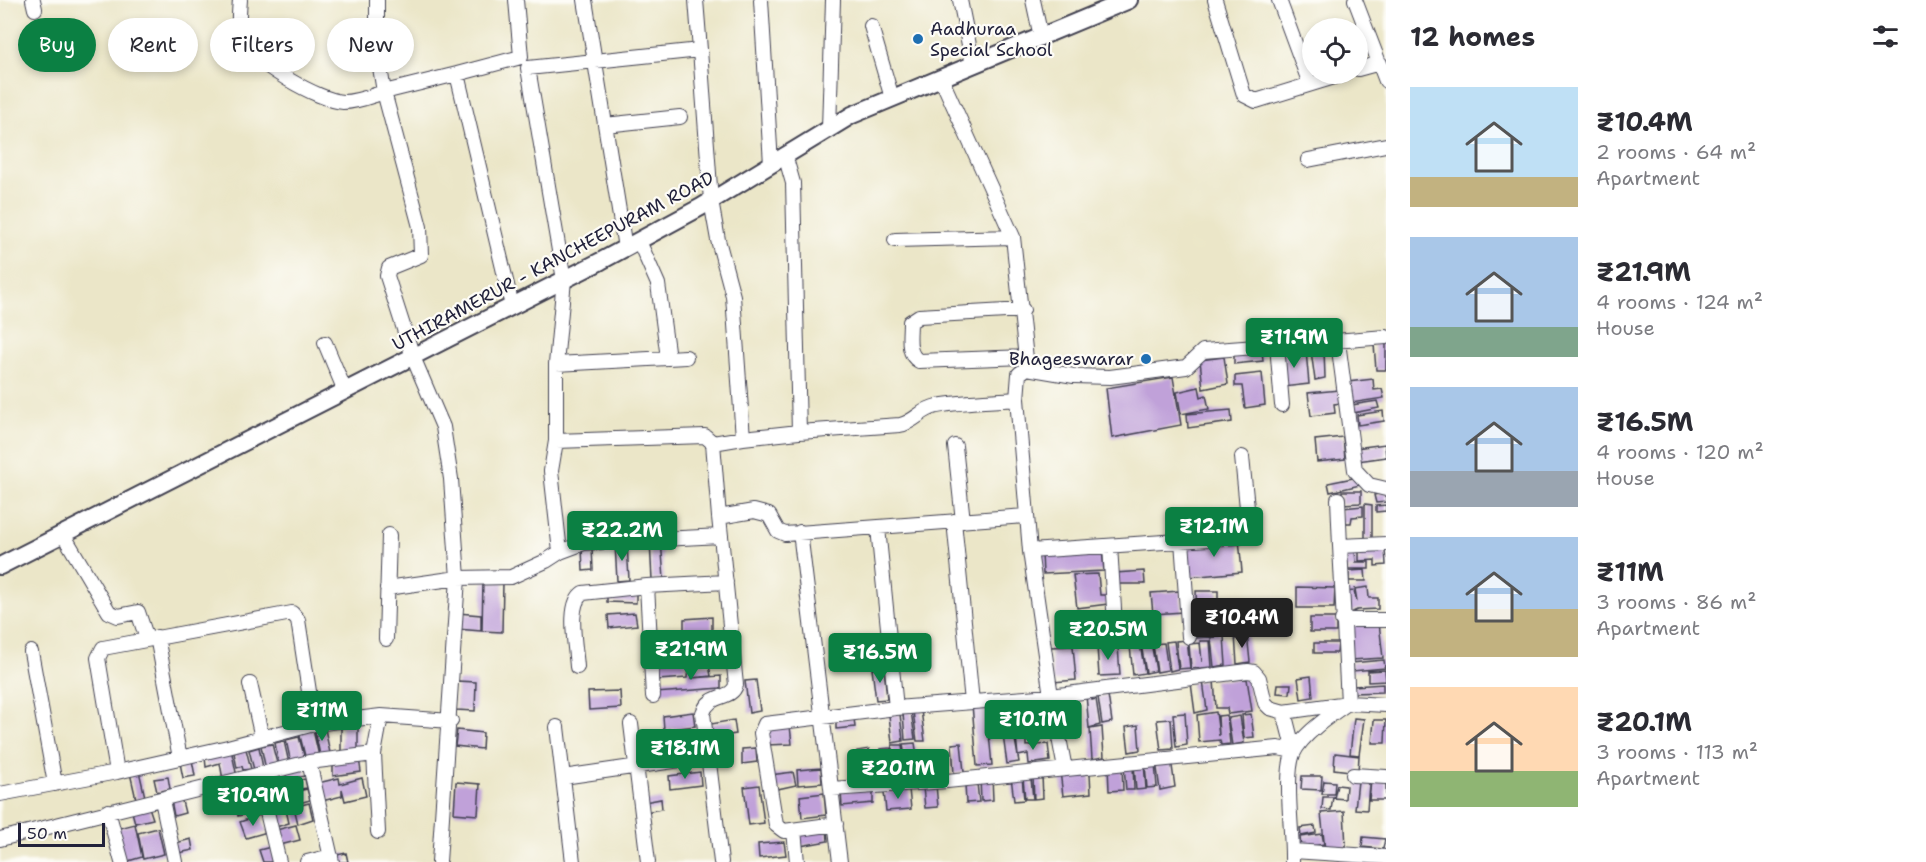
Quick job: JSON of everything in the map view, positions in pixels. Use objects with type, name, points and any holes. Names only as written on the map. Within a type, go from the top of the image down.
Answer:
[{"type":"main road","name":"UTHIRAMERUR - KANCHEEPURAM ROAD","points":[[0,566],[632,244],[711,201],[852,115],[1041,36],[1111,4],[1129,0]]},
{"type":"street","points":[[240,0],[242,40],[252,56],[271,70],[332,101],[353,101],[497,64],[594,60],[700,50]]},
{"type":"street","points":[[376,0],[378,58],[384,92],[423,238],[421,255],[389,268],[387,276],[413,357],[443,427],[451,479],[458,578],[439,862]]},
{"type":"street","points":[[516,0],[556,284],[556,441],[551,471],[560,552]]},
{"type":"street","points":[[585,0],[605,125],[632,244],[658,284],[668,358]]},
{"type":"street","points":[[696,0],[711,201],[718,240],[733,296],[743,438]]},
{"type":"street","points":[[761,0],[778,160],[793,183],[800,432]]},
{"type":"street","points":[[829,129],[833,0]]},
{"type":"street","points":[[960,0],[973,65]]},
{"type":"street","points":[[1034,0],[1041,36]]},
{"type":"street","points":[[1215,0],[1244,95],[1256,101],[1310,84]]},
{"type":"street","points":[[1280,0],[1302,62]]},
{"type":"street","points":[[1355,0],[1386,81]]},
{"type":"street","points":[[871,26],[891,98]]},
{"type":"street","points":[[1368,66],[1380,63]]},
{"type":"street","points":[[457,74],[515,305]]},
{"type":"street","points":[[940,78],[1013,237],[1023,310],[1027,362],[1019,374],[1017,399],[1026,516],[1051,696],[1065,769]]},
{"type":"street","points":[[605,125],[680,117]]},
{"type":"street","points":[[1308,160],[1386,145]]},
{"type":"street","points":[[896,240],[1013,237]]},
{"type":"street","points":[[1023,310],[919,316],[910,322],[910,350],[919,361],[1027,362],[1074,376],[1110,377],[1186,367],[1203,351],[1386,337]]},
{"type":"street","points":[[1338,342],[1355,470],[1369,485],[1386,489]]},
{"type":"street","points":[[325,343],[345,391]]},
{"type":"street","points":[[1277,345],[1282,405]]},
{"type":"street","points":[[556,364],[686,357]]},
{"type":"street","points":[[713,443],[800,432],[900,425],[909,423],[923,411],[938,406],[1017,399]]},
{"type":"street","points":[[556,441],[696,435],[705,436],[713,443],[736,685],[734,691],[713,699],[705,707],[703,713],[721,862]]},
{"type":"street","points":[[955,446],[972,702]]},
{"type":"street","points":[[1030,552],[1239,537],[1249,528],[1242,457]]},
{"type":"street","points":[[1338,499],[1342,620],[1348,703]]},
{"type":"street","points":[[719,517],[762,512],[769,515],[778,531],[785,534],[1026,516]]},
{"type":"street","points":[[878,528],[896,708]]},
{"type":"street","points":[[800,532],[840,862]]},
{"type":"street","points":[[63,534],[109,612],[118,616],[138,612],[152,638],[180,758]]},
{"type":"street","points":[[386,639],[389,534]]},
{"type":"street","points":[[387,588],[458,578],[500,579],[584,543],[721,536]]},
{"type":"street","points":[[1182,541],[1190,637]]},
{"type":"street","points":[[1340,546],[1386,544]]},
{"type":"street","points":[[1110,546],[1116,640]]},
{"type":"street","points":[[577,667],[573,608],[577,596],[590,590],[726,582]]},
{"type":"street","points":[[647,586],[653,696]]},
{"type":"street","points":[[117,772],[99,652],[103,648],[292,612],[298,620],[314,724]]},
{"type":"street","points":[[1342,620],[1386,620]]},
{"type":"street","points":[[31,652],[55,784]]},
{"type":"street","points":[[836,824],[784,831],[776,825],[762,728],[765,724],[896,708],[1051,696],[1248,671],[1254,672],[1259,678],[1265,703],[1270,708],[1284,712],[1348,703],[1386,705]]},
{"type":"street","points":[[250,684],[262,738]]},
{"type":"street","points":[[1348,703],[1322,721],[1294,752],[1290,767],[1292,856],[1386,857]]},
{"type":"street","points":[[1284,712],[1294,752]]},
{"type":"street","points":[[0,794],[180,758],[314,724],[381,716],[450,721]]},
{"type":"street","points":[[378,832],[374,754],[381,716]]},
{"type":"street","points":[[631,724],[648,862]]},
{"type":"street","points":[[557,727],[573,862]]},
{"type":"street","points":[[832,789],[1278,748],[1294,752]]},
{"type":"street","points":[[0,839],[309,762],[374,754]]},
{"type":"street","points":[[563,777],[708,756]]},
{"type":"street","points":[[307,862],[332,859],[309,762]]},
{"type":"street","points":[[258,775],[279,862]]},
{"type":"street","points":[[1353,775],[1386,777]]},
{"type":"street","points":[[162,800],[175,862]]},
{"type":"street","points":[[108,811],[122,862]]},
{"type":"street","points":[[794,830],[797,862]]},
{"type":"building","points":[[1386,343],[1386,370],[1376,370],[1374,344]]},
{"type":"building","points":[[1262,350],[1263,361],[1234,364],[1234,353]]},
{"type":"building","points":[[1324,350],[1325,378],[1315,380],[1311,351]]},
{"type":"building","points":[[1306,351],[1309,384],[1283,387],[1280,353]]},
{"type":"building","points":[[1224,357],[1228,384],[1203,389],[1200,360]]},
{"type":"building","points":[[1262,373],[1265,405],[1245,408],[1242,386],[1235,386],[1235,376]]},
{"type":"building","points":[[1173,377],[1181,425],[1112,438],[1106,388]]},
{"type":"building","points":[[1373,379],[1374,390],[1382,389],[1384,398],[1351,403],[1348,382]]},
{"type":"building","points":[[1199,387],[1201,397],[1206,395],[1209,409],[1181,414],[1177,392]]},
{"type":"building","points":[[1339,390],[1342,403],[1334,404],[1335,413],[1311,416],[1308,393]]},
{"type":"building","points":[[1377,401],[1379,408],[1353,413],[1352,405]]},
{"type":"building","points":[[1231,410],[1232,422],[1188,428],[1187,414]]},
{"type":"building","points":[[1383,411],[1384,421],[1358,425],[1357,415]]},
{"type":"building","points":[[1343,437],[1345,459],[1317,462],[1315,440]]},
{"type":"building","points":[[1385,444],[1386,457],[1358,461],[1356,448]]},
{"type":"building","points":[[1358,477],[1360,485],[1330,492],[1328,483]]},
{"type":"building","points":[[1342,491],[1361,491],[1361,503],[1341,504]]},
{"type":"building","points":[[1386,492],[1386,502],[1376,503],[1374,495]]},
{"type":"building","points":[[1365,504],[1372,505],[1372,539],[1365,539]]},
{"type":"building","points":[[1386,505],[1386,511],[1376,512],[1376,506]]},
{"type":"building","points":[[1363,506],[1363,516],[1352,517],[1351,523],[1340,523],[1342,508]]},
{"type":"building","points":[[1239,539],[1242,572],[1189,577],[1187,544]]},
{"type":"building","points":[[661,540],[664,579],[652,580],[650,541]]},
{"type":"building","points":[[615,543],[627,543],[629,580],[617,581]]},
{"type":"building","points":[[582,547],[592,547],[593,570],[583,571]]},
{"type":"building","points":[[1102,549],[1104,571],[1043,574],[1042,553]]},
{"type":"building","points":[[1385,549],[1386,565],[1375,566],[1375,560],[1359,561],[1359,550]]},
{"type":"building","points":[[1345,551],[1355,551],[1356,562],[1369,562],[1369,569],[1345,569]]},
{"type":"building","points":[[1365,570],[1366,581],[1349,581],[1349,571]]},
{"type":"building","points":[[1144,571],[1145,584],[1115,584],[1115,573]]},
{"type":"building","points":[[1098,574],[1100,595],[1107,595],[1108,604],[1077,608],[1073,575]]},
{"type":"building","points":[[483,581],[503,582],[502,632],[482,631]]},
{"type":"building","points":[[1297,587],[1335,588],[1334,608],[1297,608]]},
{"type":"building","points":[[1368,587],[1369,598],[1378,598],[1378,609],[1357,610],[1348,614],[1345,592],[1354,591],[1357,601],[1355,589]]},
{"type":"building","points":[[607,590],[636,591],[636,603],[607,602]]},
{"type":"building","points":[[1180,591],[1183,612],[1153,614],[1151,593]]},
{"type":"building","points":[[1196,591],[1218,591],[1218,619],[1197,621]]},
{"type":"building","points":[[458,613],[481,615],[481,631],[457,629]]},
{"type":"building","points":[[635,613],[637,625],[609,628],[608,615]]},
{"type":"building","points":[[1151,615],[1152,626],[1123,628],[1123,616]]},
{"type":"building","points":[[712,617],[712,632],[684,634],[684,619]]},
{"type":"building","points":[[1079,618],[1109,618],[1110,631],[1080,631]]},
{"type":"building","points":[[1310,618],[1336,618],[1336,632],[1310,632]]},
{"type":"building","points":[[1219,622],[1220,636],[1195,638],[1195,624]]},
{"type":"building","points":[[1379,623],[1383,658],[1351,660],[1348,626]]},
{"type":"building","points":[[1247,633],[1250,662],[1237,664],[1235,635]]},
{"type":"building","points":[[712,634],[712,642],[684,643],[684,635]]},
{"type":"building","points":[[1224,636],[1226,665],[1214,667],[1211,638]]},
{"type":"building","points":[[1187,640],[1190,668],[1179,669],[1176,641]]},
{"type":"building","points":[[1174,641],[1178,669],[1170,671],[1166,642]]},
{"type":"building","points":[[1200,641],[1210,641],[1212,667],[1191,669],[1189,644],[1200,643],[1202,662]]},
{"type":"building","points":[[1151,642],[1156,671],[1146,673],[1141,644]]},
{"type":"building","points":[[1164,643],[1168,670],[1157,672],[1153,644]]},
{"type":"building","points":[[1314,643],[1338,643],[1337,653],[1314,653]]},
{"type":"building","points":[[1140,644],[1145,673],[1133,675],[1130,646]]},
{"type":"building","points":[[703,645],[705,663],[686,665],[684,646]]},
{"type":"building","points":[[1073,646],[1076,680],[1053,682],[1050,647]]},
{"type":"building","points":[[1097,646],[1118,646],[1120,675],[1099,676]]},
{"type":"building","points":[[655,656],[684,656],[685,668],[655,670]]},
{"type":"building","points":[[1384,660],[1385,668],[1352,671],[1351,663]]},
{"type":"building","points":[[709,665],[711,676],[691,678],[721,676],[721,688],[656,693],[657,680],[687,678],[688,667]]},
{"type":"building","points":[[884,668],[887,699],[876,700],[872,669]]},
{"type":"building","points":[[1385,670],[1386,681],[1368,682],[1368,671]]},
{"type":"building","points":[[1311,676],[1313,697],[1301,699],[1298,678]]},
{"type":"building","points":[[1247,679],[1252,711],[1228,714],[1227,708],[1216,708],[1214,680]]},
{"type":"building","points":[[756,680],[760,711],[749,713],[745,681]]},
{"type":"building","points":[[457,681],[476,682],[475,711],[456,710]]},
{"type":"building","points":[[1203,681],[1207,710],[1195,713],[1191,683]]},
{"type":"building","points":[[1278,684],[1291,684],[1290,694],[1277,693]]},
{"type":"building","points":[[1383,684],[1383,692],[1354,693],[1354,686]]},
{"type":"building","points":[[620,691],[621,708],[589,710],[588,692]]},
{"type":"building","points":[[1091,694],[1092,700],[1096,699],[1100,725],[1089,728],[1086,695]]},
{"type":"building","points":[[1108,695],[1112,722],[1102,724],[1098,697]]},
{"type":"building","points":[[1040,699],[1042,731],[1024,733],[1022,701]]},
{"type":"building","points":[[1021,701],[1023,729],[1013,730],[1010,702]]},
{"type":"building","points":[[986,703],[992,765],[977,766],[972,704]]},
{"type":"building","points":[[921,710],[925,741],[917,741],[913,711]]},
{"type":"building","points":[[911,711],[915,739],[905,740],[903,713]]},
{"type":"building","points":[[693,712],[695,726],[664,730],[663,716]]},
{"type":"building","points":[[1216,712],[1219,736],[1218,716],[1227,715],[1230,744],[1221,745],[1220,740],[1199,742],[1197,715]]},
{"type":"building","points":[[1185,713],[1187,745],[1176,747],[1173,714]]},
{"type":"building","points":[[900,714],[903,741],[892,743],[889,715]]},
{"type":"building","points":[[1251,714],[1254,737],[1244,738],[1242,715]]},
{"type":"building","points":[[1240,716],[1244,743],[1232,745],[1228,718]]},
{"type":"building","points":[[854,718],[855,727],[836,729],[836,719]]},
{"type":"building","points":[[1354,718],[1364,719],[1359,755],[1350,754]]},
{"type":"building","points":[[1171,719],[1173,749],[1161,750],[1157,720]]},
{"type":"building","points":[[734,720],[736,734],[707,738],[705,725]]},
{"type":"building","points":[[1374,720],[1386,720],[1385,743],[1372,743]]},
{"type":"building","points":[[358,724],[358,751],[341,753],[341,725]]},
{"type":"building","points":[[1138,725],[1140,750],[1129,752],[1126,727]]},
{"type":"building","points":[[790,726],[792,744],[766,745],[766,728]]},
{"type":"building","points":[[1102,727],[1104,757],[1092,759],[1090,729]]},
{"type":"building","points":[[325,729],[330,753],[320,755],[315,731]]},
{"type":"building","points":[[313,730],[319,756],[306,760],[299,732]]},
{"type":"building","points":[[457,730],[483,733],[482,749],[455,746]]},
{"type":"building","points":[[1014,734],[1019,762],[1007,764],[1003,735]]},
{"type":"building","points":[[1016,735],[1026,735],[1026,746],[1048,744],[1050,761],[1029,764],[1028,754],[1018,756]]},
{"type":"building","points":[[299,737],[305,759],[291,763],[286,740]]},
{"type":"building","points":[[284,741],[289,763],[279,766],[275,743]]},
{"type":"building","points":[[915,743],[919,769],[907,771],[903,744]]},
{"type":"building","points":[[961,743],[964,772],[954,774],[952,744]]},
{"type":"building","points":[[272,744],[278,767],[266,770],[261,746]]},
{"type":"building","points":[[892,745],[902,745],[905,771],[896,772]]},
{"type":"building","points":[[259,747],[263,768],[254,770],[249,750]]},
{"type":"building","points":[[756,748],[757,762],[742,764],[742,749]]},
{"type":"building","points":[[891,748],[895,778],[884,779],[880,749]]},
{"type":"building","points":[[231,749],[237,777],[223,780],[220,763],[206,767],[205,757]]},
{"type":"building","points":[[246,749],[251,769],[243,770],[242,766],[237,768],[234,753]]},
{"type":"building","points":[[869,749],[872,777],[860,779],[857,751]]},
{"type":"building","points":[[1335,753],[1359,756],[1358,772],[1334,769]]},
{"type":"building","points":[[359,758],[361,772],[333,776],[333,762]]},
{"type":"building","points":[[1171,759],[1175,787],[1160,790],[1156,761]]},
{"type":"building","points":[[192,760],[195,776],[183,778],[180,763]]},
{"type":"building","points":[[1144,763],[1146,789],[1136,790],[1134,764]]},
{"type":"building","points":[[1155,763],[1157,787],[1147,788],[1145,764]]},
{"type":"building","points":[[1122,765],[1123,790],[1109,791],[1108,766]]},
{"type":"building","points":[[304,766],[306,776],[287,779],[285,770]]},
{"type":"building","points":[[1124,766],[1133,766],[1134,790],[1126,790]]},
{"type":"building","points":[[821,768],[822,783],[798,785],[797,770]]},
{"type":"building","points":[[1075,770],[1076,775],[1090,774],[1091,793],[1063,796],[1060,771]]},
{"type":"building","points":[[139,771],[145,797],[136,799],[130,773]]},
{"type":"building","points":[[700,772],[701,785],[670,789],[669,776]]},
{"type":"building","points":[[793,772],[796,785],[773,790],[770,775]]},
{"type":"building","points":[[1022,776],[1024,800],[1014,801],[1011,777]]},
{"type":"building","points":[[1042,776],[1043,798],[1034,799],[1033,777]]},
{"type":"building","points":[[1302,776],[1322,776],[1321,790],[1301,789]]},
{"type":"building","points":[[168,777],[170,789],[157,792],[154,779]]},
{"type":"building","points":[[992,777],[993,800],[981,801],[980,778]]},
{"type":"building","points":[[339,778],[340,784],[362,778],[366,796],[345,801],[342,789],[342,796],[322,801],[318,783]]},
{"type":"building","points":[[1023,778],[1031,778],[1033,799],[1025,799]]},
{"type":"building","points":[[279,779],[290,805],[270,811],[262,783]]},
{"type":"building","points":[[305,779],[307,788],[287,791],[286,782]]},
{"type":"building","points":[[1324,781],[1335,782],[1334,794],[1322,794]]},
{"type":"building","points":[[1358,781],[1369,783],[1367,810],[1355,809]]},
{"type":"building","points":[[1371,781],[1386,782],[1386,800],[1369,800]]},
{"type":"building","points":[[456,782],[480,784],[478,815],[454,813]]},
{"type":"building","points":[[977,783],[979,802],[966,803],[965,784]]},
{"type":"building","points":[[251,785],[254,812],[238,816],[233,788]]},
{"type":"building","points":[[759,785],[764,823],[749,825],[744,787]]},
{"type":"building","points":[[936,785],[938,807],[925,808],[923,787]]},
{"type":"building","points":[[1337,785],[1346,786],[1345,799],[1334,798]]},
{"type":"building","points":[[307,789],[310,800],[292,805],[290,793]]},
{"type":"building","points":[[873,789],[873,803],[842,806],[841,791]]},
{"type":"building","points":[[909,789],[911,809],[886,811],[884,792]]},
{"type":"building","points":[[824,793],[826,815],[802,818],[800,796]]},
{"type":"building","points":[[181,797],[185,813],[174,816],[171,800]]},
{"type":"building","points":[[1323,797],[1333,797],[1331,810],[1322,809]]},
{"type":"building","points":[[661,799],[662,809],[645,812],[644,802]]},
{"type":"building","points":[[309,803],[313,819],[298,824],[294,807]]},
{"type":"building","points":[[148,804],[153,819],[135,823],[131,808]]},
{"type":"building","points":[[286,810],[289,823],[273,828],[270,814]]},
{"type":"building","points":[[1344,811],[1346,847],[1325,850],[1321,813]]},
{"type":"building","points":[[260,815],[267,832],[246,838],[240,822]]},
{"type":"building","points":[[135,824],[142,857],[125,862],[115,829]]},
{"type":"building","points":[[296,825],[300,840],[280,845],[276,830]]},
{"type":"building","points":[[1315,826],[1316,833],[1301,836],[1300,828]]},
{"type":"building","points":[[827,827],[828,841],[800,846],[798,830]]},
{"type":"building","points":[[158,828],[164,854],[143,859],[138,833]]},
{"type":"building","points":[[1322,834],[1324,844],[1301,848],[1300,837]]},
{"type":"building","points":[[1363,837],[1385,839],[1383,849],[1362,847]]},
{"type":"building","points":[[191,839],[193,850],[174,854],[172,844]]},
{"type":"building","points":[[784,842],[786,855],[759,858],[758,844]]},
{"type":"building","points":[[271,847],[275,862],[263,862],[259,850]]},
{"type":"building","points":[[346,853],[348,862],[338,862],[337,855]]},
{"type":"place","name":"Aadhuraa Special School","points":[[918,39]]},
{"type":"place","name":"Bhageeswarar","points":[[1146,359]]}]
